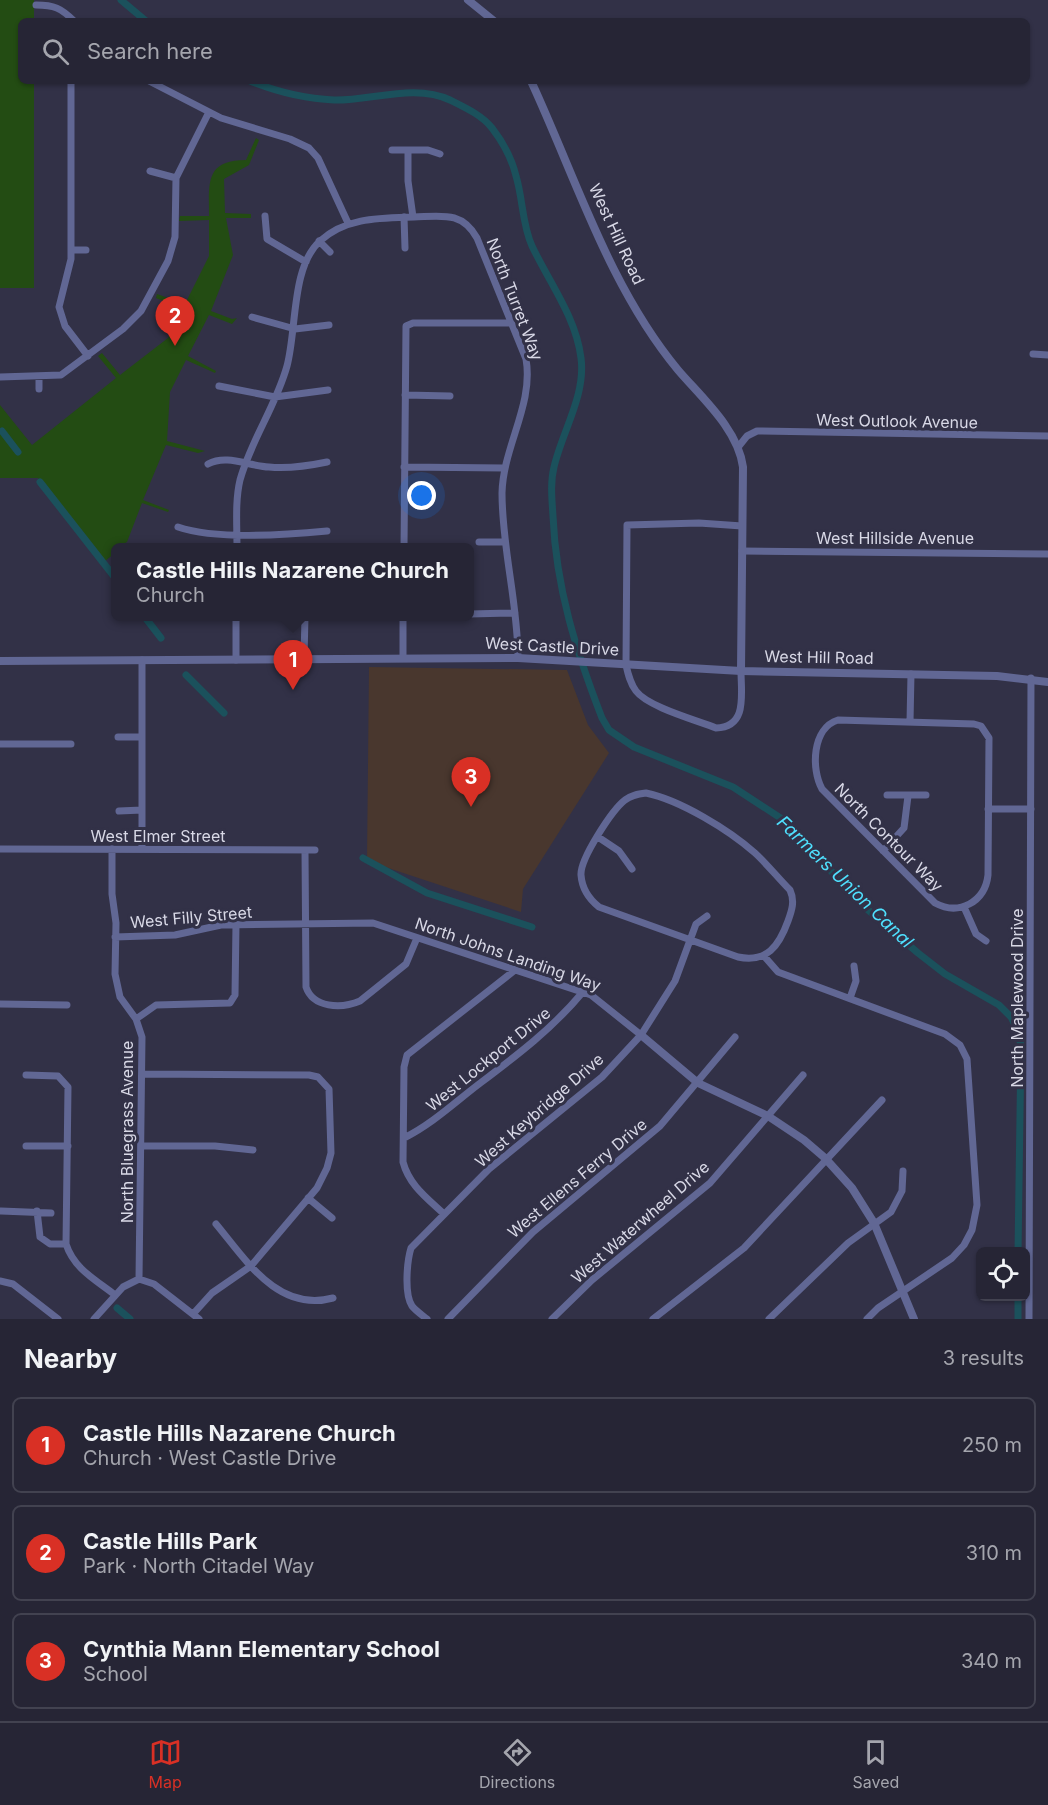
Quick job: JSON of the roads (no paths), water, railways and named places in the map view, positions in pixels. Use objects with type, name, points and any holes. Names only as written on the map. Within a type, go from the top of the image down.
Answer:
[{"type":"street","points":[[468,0],[490,18]]},
{"type":"street","points":[[36,5],[52,5],[62,9],[71,18]]},
{"type":"street","points":[[71,84],[71,250],[59,307],[61,318],[88,356]]},
{"type":"street","points":[[155,84],[209,112],[312,144],[348,223],[319,242],[306,262],[300,282],[295,329],[286,368],[245,463],[237,498],[237,543]]},
{"type":"street","name":"West Hill Road","points":[[532,84],[611,263],[634,306],[663,352],[739,446],[743,467],[741,671],[1031,678],[1048,682]]},
{"type":"street","points":[[0,377],[61,375],[137,316],[164,269],[175,237],[176,178],[209,112]]},
{"type":"street","points":[[392,150],[428,150],[440,154]]},
{"type":"street","points":[[408,150],[408,181],[412,217]]},
{"type":"street","points":[[150,171],[176,178]]},
{"type":"street","points":[[265,216],[267,239],[306,262]]},
{"type":"street","points":[[404,217],[405,248]]},
{"type":"street","name":"North Turret Way","points":[[348,223],[412,217],[458,218],[469,224],[512,323],[526,359],[529,375],[504,468],[505,542],[515,613],[518,658]]},
{"type":"street","points":[[319,242],[330,252]]},
{"type":"street","points":[[71,250],[86,250]]},
{"type":"street","points":[[252,317],[295,329],[329,325]]},
{"type":"street","points":[[404,543],[406,326],[413,323],[512,323]]},
{"type":"street","points":[[1033,354],[1048,355]]},
{"type":"street","points":[[39,377],[39,389]]},
{"type":"street","points":[[219,386],[275,397],[328,390]]},
{"type":"street","points":[[405,395],[450,396]]},
{"type":"street","name":"West Outlook Avenue","points":[[739,446],[747,436],[757,431],[1048,436]]},
{"type":"street","points":[[208,464],[218,459],[291,468],[327,462]]},
{"type":"street","points":[[404,467],[504,468]]},
{"type":"street","points":[[741,671],[741,710],[736,722],[728,728],[716,728],[647,700],[637,693],[626,665],[627,525],[699,523],[742,526]]},
{"type":"street","points":[[178,527],[197,533],[285,534],[327,531]]},
{"type":"street","points":[[479,542],[505,542]]},
{"type":"street","name":"West Hillside Avenue","points":[[742,551],[1048,554]]},
{"type":"street","points":[[474,614],[515,613]]},
{"type":"street","points":[[236,621],[236,660]]},
{"type":"street","points":[[304,658],[305,621]]},
{"type":"street","points":[[403,621],[403,656]]},
{"type":"street","name":"West Castle Drive","points":[[0,661],[236,660],[403,656],[518,658],[741,671]]},
{"type":"street","points":[[142,660],[142,849]]},
{"type":"street","points":[[911,674],[910,722],[974,724],[981,726],[988,738],[987,882],[976,900],[964,907],[976,934],[986,941]]},
{"type":"street","name":"North Maplewood Drive","points":[[1029,1319],[1031,678]]},
{"type":"street","name":"North Contour Way","points":[[910,722],[837,720],[828,723],[822,730],[815,761],[815,777],[822,789],[935,903],[949,908],[964,907]]},
{"type":"street","points":[[118,737],[142,736]]},
{"type":"street","points":[[0,744],[71,744]]},
{"type":"street","points":[[635,794],[657,796],[716,825],[754,853],[793,897],[793,908],[777,946],[764,956],[747,959],[599,907],[590,900],[581,874],[584,860],[598,837],[618,807],[635,794]]},
{"type":"street","points":[[887,795],[926,795]]},
{"type":"street","points":[[883,851],[904,828],[908,796]]},
{"type":"street","points":[[988,809],[1031,809]]},
{"type":"street","points":[[119,811],[142,810]]},
{"type":"street","points":[[598,837],[619,851],[632,869]]},
{"type":"street","name":"West Elmer Street","points":[[0,849],[315,850]]},
{"type":"street","name":"North Bluegrass Avenue","points":[[112,849],[114,974],[120,997],[136,1019],[142,1037],[139,1279]]},
{"type":"street","points":[[305,850],[306,987],[309,997],[318,1003],[335,1005],[351,1005],[360,1001],[406,964],[417,938]]},
{"type":"street","name":"West Keybridge Drive","points":[[427,1319],[412,1306],[410,1299],[409,1256],[415,1243],[489,1170],[602,1077],[641,1035],[670,991],[696,924],[707,916]]},
{"type":"street","points":[[136,1019],[156,1005],[230,1003],[235,996],[236,924]]},
{"type":"street","name":"West Filly Street","points":[[115,937],[167,936],[206,927],[236,924],[306,924]]},
{"type":"street","name":"North Johns Landing Way","points":[[306,924],[373,924],[515,970],[602,1002],[698,1083],[768,1116],[804,1140],[825,1158],[852,1188],[874,1222],[901,1293],[914,1319]]},
{"type":"street","points":[[764,956],[778,972],[945,1034],[960,1046],[967,1059],[976,1217],[964,1245],[952,1258],[867,1319]]},
{"type":"street","points":[[850,998],[856,981],[854,966]]},
{"type":"street","points":[[444,1214],[406,1176],[403,1162],[404,1067],[407,1055],[515,970]]},
{"type":"street","name":"West Lockport Drive","points":[[404,1138],[426,1127],[534,1042],[563,1016],[582,993]]},
{"type":"street","points":[[0,1004],[67,1005]]},
{"type":"street","name":"West Ellens Ferry Drive","points":[[448,1319],[533,1232],[636,1148],[698,1083],[735,1037]]},
{"type":"street","points":[[142,1074],[309,1076],[325,1082],[330,1095],[331,1153],[327,1168],[308,1198],[251,1266],[212,1293],[193,1314]]},
{"type":"street","points":[[26,1075],[58,1076],[68,1087],[66,1244],[70,1256],[79,1267],[115,1295]]},
{"type":"street","name":"West Waterwheel Drive","points":[[552,1319],[592,1280],[710,1183],[803,1075]]},
{"type":"street","points":[[653,1319],[744,1248],[798,1192],[825,1158],[882,1100]]},
{"type":"street","points":[[26,1146],[68,1146]]},
{"type":"street","points":[[141,1146],[215,1146],[253,1150]]},
{"type":"street","points":[[769,1319],[848,1243],[874,1222],[891,1212],[899,1201],[903,1171]]},
{"type":"street","points":[[308,1198],[332,1218]]},
{"type":"street","points":[[1,1211],[51,1213]]},
{"type":"street","points":[[37,1211],[40,1236],[51,1244],[66,1244]]},
{"type":"street","points":[[216,1224],[251,1266],[279,1293],[292,1298],[316,1301],[333,1298]]},
{"type":"street","points":[[94,1319],[123,1287],[139,1279],[154,1284],[200,1319]]},
{"type":"street","points":[[0,1281],[13,1284],[58,1319]]},
{"type":"waterway","name":"Farmers Union Canal","points":[[121,0],[142,18]]},
{"type":"waterway","name":"Farmers Union Canal","points":[[259,84],[291,94],[334,100],[407,93],[436,95],[478,115],[492,128],[509,157],[518,185],[529,238],[568,314],[581,358],[582,372],[577,400],[553,473],[552,504],[558,569],[563,594],[576,644],[602,718],[609,730],[634,747],[733,787],[782,819],[867,909],[945,974],[999,1005],[1011,1017],[1018,1031],[1021,1046],[1018,1247]]},
{"type":"waterway","points":[[2,431],[18,452]]},
{"type":"waterway","points":[[40,482],[111,573]]},
{"type":"waterway","points":[[148,621],[161,638]]},
{"type":"waterway","points":[[186,675],[224,713]]},
{"type":"waterway","points":[[363,858],[427,893],[532,927]]},
{"type":"waterway","name":"Farmers Union Canal","points":[[1018,1301],[1018,1319]]},
{"type":"waterway","points":[[117,1308],[130,1319]]},
{"type":"place","name":"Castle Hills Park","points":[[175,346]]},
{"type":"place","name":"Castle Hills Nazarene Church","points":[[293,690]]},
{"type":"place","name":"Cynthia Mann Elementary School","points":[[471,807]]}]
